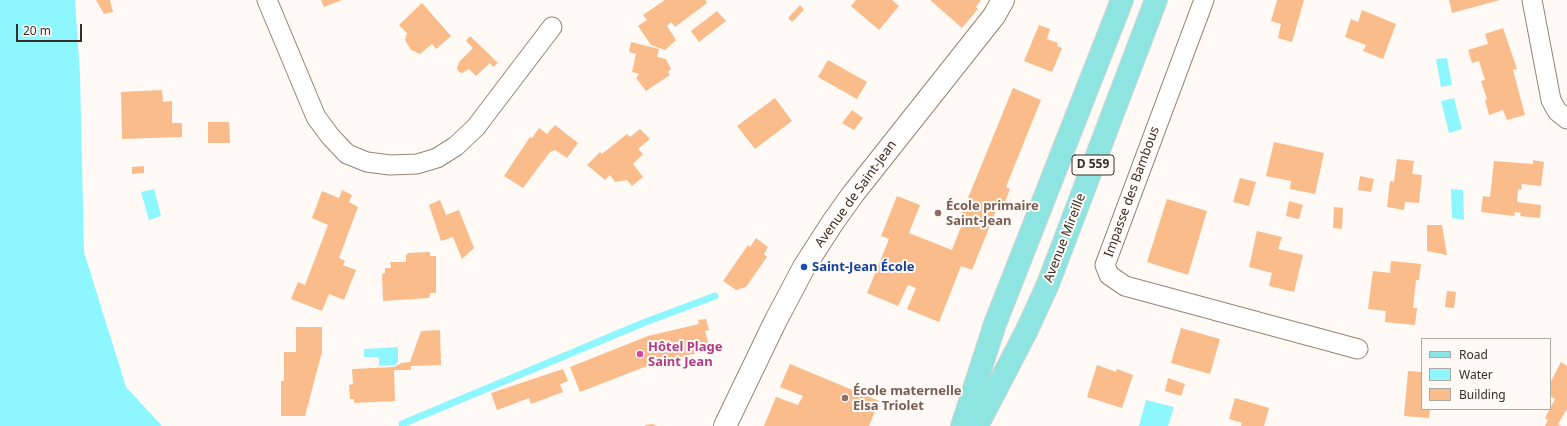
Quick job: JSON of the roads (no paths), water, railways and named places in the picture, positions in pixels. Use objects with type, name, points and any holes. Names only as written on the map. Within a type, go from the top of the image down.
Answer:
[{"type":"main road","name":"D 559","points":[[962,426],[996,324],[1122,0]]},
{"type":"main road","name":"Avenue Mireille","points":[[978,426],[1027,330],[1048,284],[1156,0]]},
{"type":"street","points":[[267,0],[316,117],[330,136],[347,154],[367,162],[417,164],[436,158],[456,146],[476,127],[552,27]]},
{"type":"street","name":"Avenue de Saint-Jean","points":[[725,426],[800,274],[833,222],[853,194],[990,21],[1003,0]]},
{"type":"street","name":"Impasse des Bambous","points":[[1204,0],[1106,265],[1109,275],[1125,286],[1358,349]]},
{"type":"street","points":[[1532,0],[1551,100],[1557,111],[1567,119]]},
{"type":"water","points":[[0,0],[75,0],[80,75],[84,252],[126,387],[162,426],[0,426]]},
{"type":"water","points":[[1447,58],[1452,85],[1441,87],[1436,59]]},
{"type":"water","points":[[1454,98],[1462,129],[1449,133],[1441,101]]},
{"type":"water","points":[[154,189],[161,216],[149,220],[141,192]]},
{"type":"water","points":[[1451,189],[1463,190],[1464,220],[1452,218]]},
{"type":"water","points":[[398,347],[398,362],[395,365],[379,366],[379,358],[364,357],[364,349]]},
{"type":"water","points":[[1146,400],[1174,407],[1168,426],[1139,426]]},
{"type":"waterway","points":[[402,424],[643,323],[715,296]]},
{"type":"place","name":"École primaire Saint-Jean","points":[[938,213]]},
{"type":"place","name":"Saint-Jean École","points":[[804,267]]},
{"type":"place","name":"Hôtel Plage Saint Jean","points":[[640,354]]},
{"type":"place","name":"École maternelle Elsa Triolet","points":[[845,398]]}]
